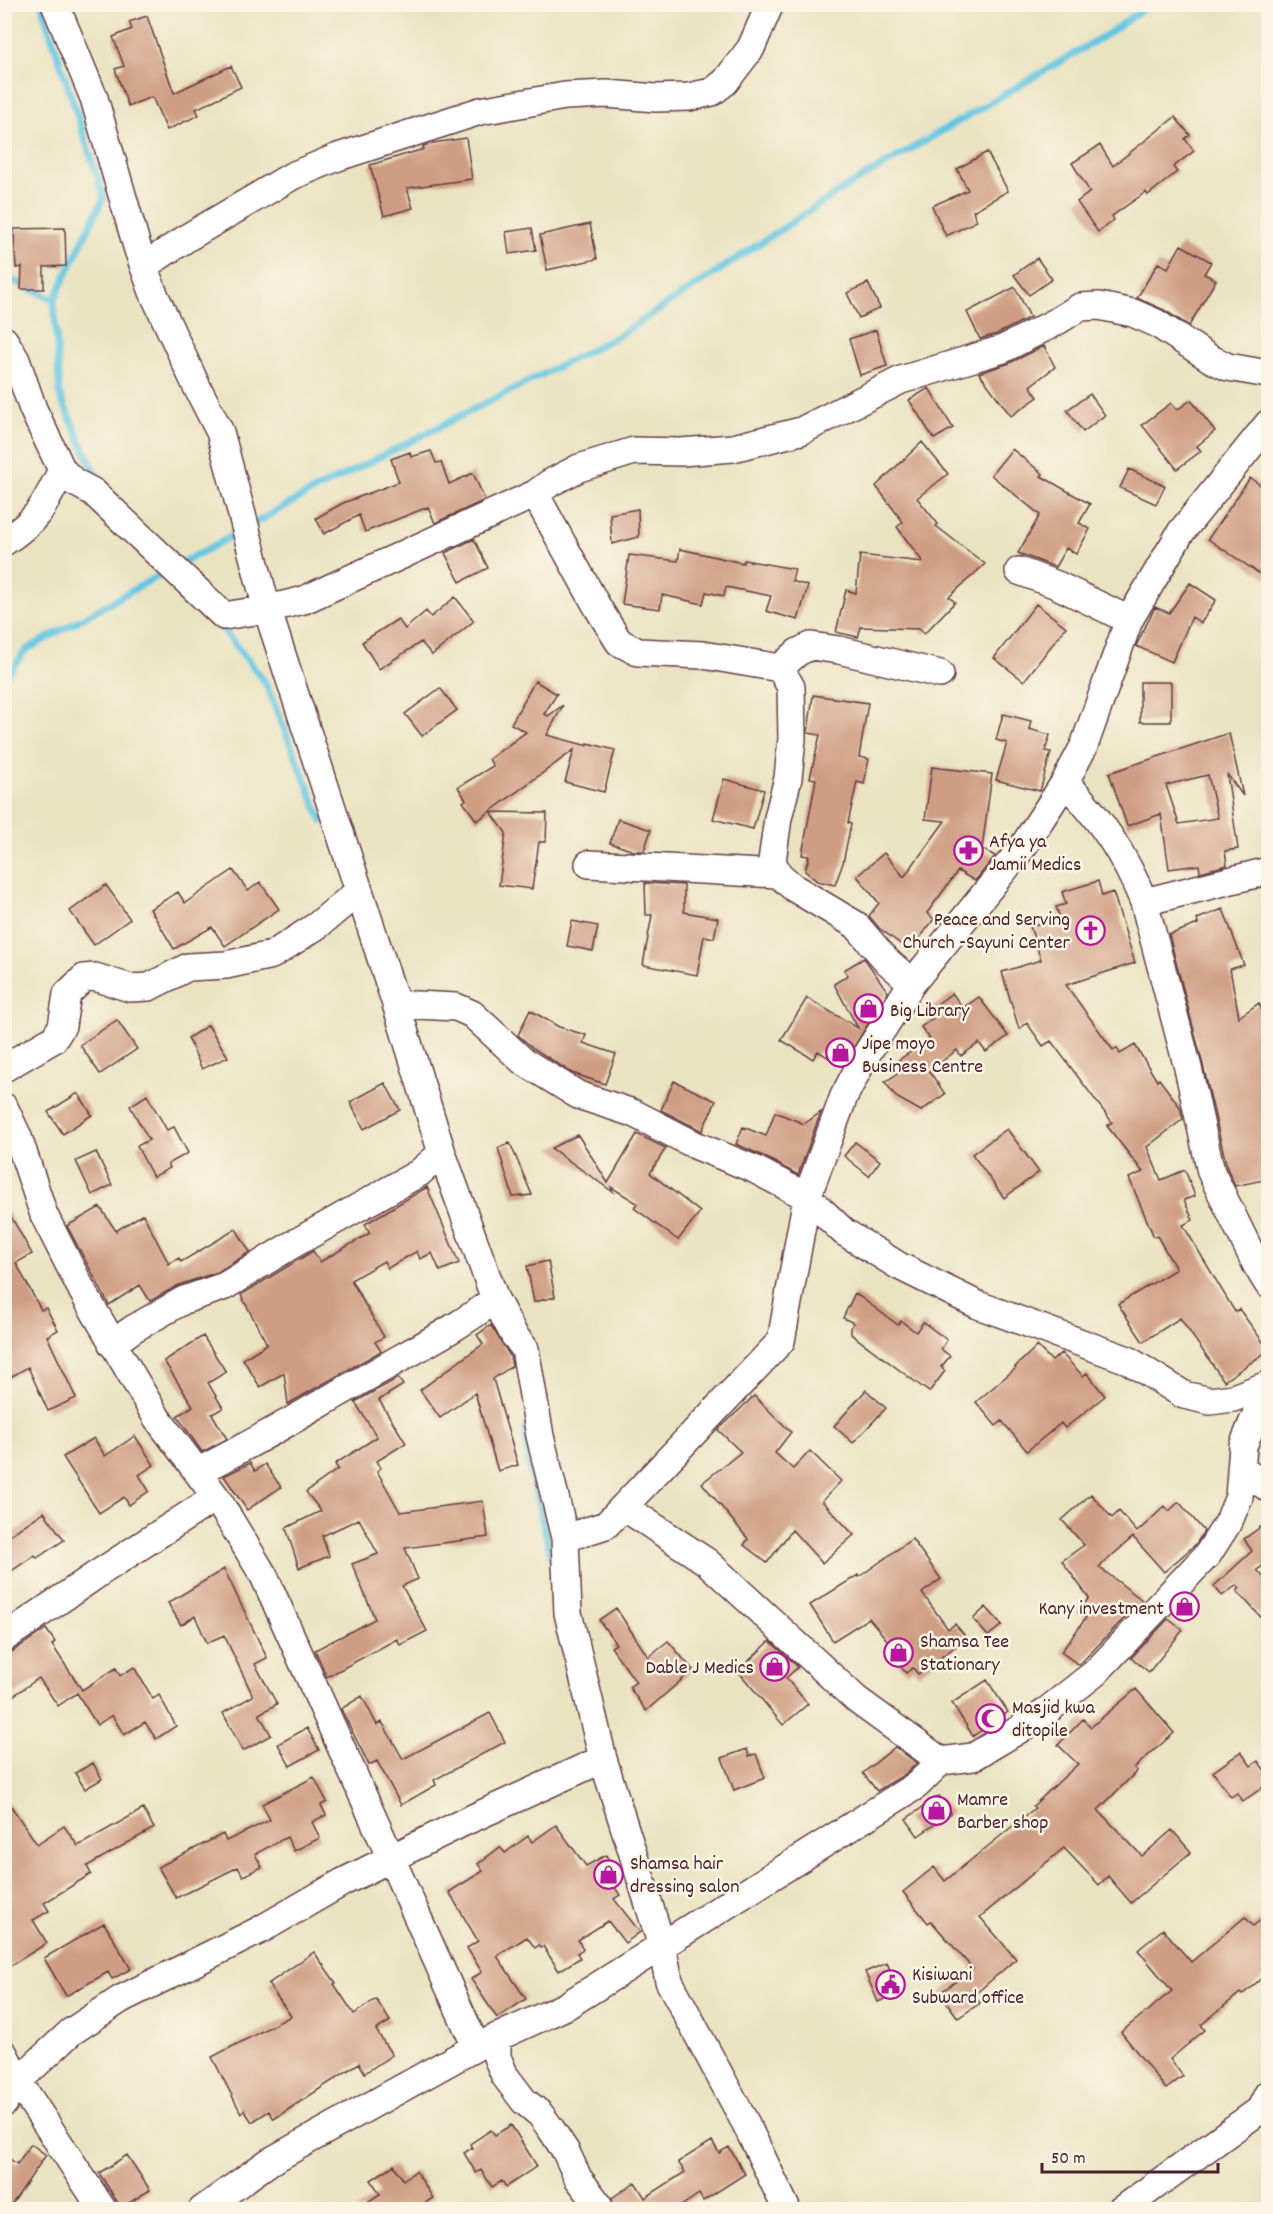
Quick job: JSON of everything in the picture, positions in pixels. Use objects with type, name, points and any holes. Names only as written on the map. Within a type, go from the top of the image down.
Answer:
[{"type":"street","points":[[55,4],[94,98],[153,292],[195,385],[220,432],[267,609],[396,1004],[442,1153],[495,1299],[514,1335],[525,1349],[540,1436],[565,1538],[568,1613],[603,1760],[662,1946],[669,1982],[746,2124],[787,2210]]},
{"type":"street","points":[[144,266],[292,176],[338,157],[480,111],[564,96],[607,94],[689,98],[712,92],[725,82],[751,48],[770,4]]},
{"type":"street","points":[[4,340],[16,360],[33,409],[62,470],[74,482],[93,492],[224,615],[267,609],[304,600],[536,494],[550,483],[579,468],[634,451],[681,452],[733,448],[801,430],[901,380],[1003,349],[1080,307],[1099,306],[1133,313],[1156,323],[1211,359],[1228,367],[1269,374]]},
{"type":"street","points":[[565,1538],[606,1525],[781,1341],[807,1197],[844,1096],[864,1058],[912,983],[1022,848],[1065,782],[1084,746],[1129,620],[1181,532],[1228,473],[1267,433]]},
{"type":"street","points":[[4,542],[26,528],[43,508],[62,470]]},
{"type":"street","points":[[536,494],[619,642],[638,651],[703,655],[780,668]]},
{"type":"street","points":[[1019,571],[1057,585],[1129,620]]},
{"type":"street","points":[[780,668],[798,652],[811,646],[839,650],[940,674]]},
{"type":"street","points":[[780,668],[791,687],[792,739],[788,778],[778,818],[772,861],[778,874],[794,888],[856,925],[887,961],[912,983]]},
{"type":"street","points":[[1065,782],[1092,810],[1111,838],[1135,880],[1144,902],[1188,1068],[1210,1172],[1257,1266],[1269,1284]]},
{"type":"street","points":[[589,864],[778,874]]},
{"type":"street","points":[[1144,902],[1269,871]]},
{"type":"street","points":[[4,1068],[54,1039],[62,1026],[67,994],[84,978],[95,977],[130,988],[149,987],[188,967],[225,965],[272,955],[318,925],[359,891]]},
{"type":"street","points":[[396,1004],[456,1007],[472,1014],[522,1061],[578,1095],[633,1113],[694,1145],[754,1169],[807,1197],[844,1232],[899,1266],[978,1305],[1128,1359],[1184,1395],[1210,1401],[1233,1398],[1269,1385]]},
{"type":"street","points":[[4,1107],[18,1137],[44,1215],[84,1294],[157,1418],[216,1497],[264,1576],[392,1860],[505,2076],[524,2101],[540,2114],[551,2129],[566,2152],[578,2178],[597,2204]]},
{"type":"street","points":[[112,1344],[133,1329],[184,1300],[225,1286],[317,1230],[419,1173],[442,1153]]},
{"type":"street","points":[[196,1472],[252,1445],[378,1370],[467,1321],[495,1299]]},
{"type":"street","points":[[202,2210],[269,2162],[487,2042],[566,2006],[917,1785],[941,1761],[973,1757],[1035,1720],[1095,1673],[1208,1554],[1229,1521],[1239,1497],[1244,1446],[1269,1385]]},
{"type":"street","points":[[1241,1468],[1269,1488]]},
{"type":"street","points":[[4,1638],[216,1497]]},
{"type":"street","points":[[624,1507],[707,1562],[857,1700],[941,1761]]},
{"type":"street","points":[[11,2092],[71,2032],[121,2000],[260,1929],[343,1882],[392,1860],[464,1822],[603,1760]]},
{"type":"street","points":[[4,2054],[11,2092],[103,2210]]},
{"type":"street","points":[[1121,2210],[1152,2200],[1260,2110],[1269,2094]]},
{"type":"building","points":[[147,16],[174,93],[231,66],[241,87],[196,109],[199,115],[167,130],[152,97],[128,106],[115,69],[124,66],[113,37],[132,29],[129,22]]},
{"type":"building","points":[[1175,117],[1190,135],[1185,139],[1194,151],[1173,167],[1177,172],[1148,195],[1146,192],[1112,216],[1114,220],[1098,232],[1077,202],[1090,192],[1072,163],[1100,145],[1113,166]]},
{"type":"building","points":[[466,138],[472,179],[407,188],[413,208],[384,216],[370,165],[424,149],[423,146],[433,143]]},
{"type":"building","points":[[987,152],[1008,191],[973,211],[977,221],[946,236],[932,206],[968,190],[957,169]]},
{"type":"building","points":[[590,224],[597,259],[547,270],[540,235]]},
{"type":"building","points":[[65,228],[66,266],[44,267],[44,289],[21,289],[22,267],[16,268],[14,229]]},
{"type":"building","points":[[532,228],[536,250],[509,254],[506,232]]},
{"type":"building","points":[[1181,245],[1211,262],[1204,274],[1216,280],[1189,326],[1164,310],[1137,298],[1158,263],[1168,268]]},
{"type":"building","points":[[1037,258],[1052,279],[1029,295],[1014,275]]},
{"type":"building","points":[[868,283],[880,308],[859,318],[847,293]]},
{"type":"building","points":[[1015,287],[1030,317],[997,334],[980,339],[967,312]]},
{"type":"building","points":[[876,330],[887,366],[860,375],[849,339]]},
{"type":"building","points":[[1044,346],[1055,367],[1030,386],[1038,397],[1011,416],[979,373],[1010,363]]},
{"type":"building","points":[[929,388],[953,428],[934,439],[909,400]]},
{"type":"building","points":[[1090,394],[1105,415],[1083,432],[1067,410]]},
{"type":"building","points":[[1191,400],[1215,431],[1197,446],[1201,451],[1177,469],[1142,425],[1171,403],[1177,410]]},
{"type":"building","points":[[922,442],[948,474],[917,498],[938,524],[936,526],[985,564],[949,597],[955,602],[924,634],[919,629],[861,627],[858,637],[836,632],[846,590],[856,593],[860,555],[923,562],[897,527],[903,522],[876,486]]},
{"type":"building","points":[[1012,449],[1043,474],[1041,476],[1090,504],[1079,523],[1090,529],[1076,554],[1066,548],[1055,567],[1018,553],[1040,515],[991,475]]},
{"type":"building","points":[[431,451],[436,463],[441,462],[449,484],[473,473],[485,500],[435,523],[428,507],[365,532],[359,515],[324,534],[316,518],[343,503],[399,482],[391,459],[410,452],[411,457]]},
{"type":"building","points":[[1129,469],[1165,486],[1156,504],[1120,488]]},
{"type":"building","points":[[1250,478],[1269,491],[1269,580],[1208,539]]},
{"type":"building","points":[[638,509],[639,537],[612,544],[610,514]]},
{"type":"building","points":[[474,539],[488,568],[460,582],[445,553]]},
{"type":"building","points":[[680,549],[743,563],[744,560],[795,569],[792,581],[808,586],[798,620],[766,611],[771,596],[726,587],[724,596],[706,592],[703,604],[662,595],[660,609],[622,604],[629,555],[678,561]]},
{"type":"building","points":[[1190,583],[1216,600],[1201,623],[1192,617],[1172,662],[1136,646],[1155,607],[1169,613]]},
{"type":"building","points":[[455,597],[474,621],[432,655],[421,642],[379,669],[362,642],[398,619],[405,629],[426,611],[431,617]]},
{"type":"building","points":[[1036,604],[1066,627],[1024,681],[994,658]]},
{"type":"building","points":[[535,681],[557,694],[544,714],[548,716],[563,705],[547,735],[588,746],[588,743],[615,750],[604,792],[565,782],[574,750],[477,821],[463,802],[466,800],[458,787],[493,766],[489,759],[526,732],[511,724]]},
{"type":"building","points":[[1140,682],[1171,682],[1171,722],[1140,722]]},
{"type":"building","points":[[440,688],[457,710],[422,736],[405,714]]},
{"type":"building","points":[[813,695],[868,703],[859,757],[869,759],[864,784],[857,782],[848,823],[851,824],[843,863],[835,885],[817,881],[805,871],[809,856],[802,855],[816,779],[810,778],[820,735],[808,733]]},
{"type":"building","points":[[1003,714],[1031,721],[1029,729],[1050,735],[1045,751],[1051,752],[1040,791],[996,780],[1007,743],[996,740]]},
{"type":"building","points":[[1229,733],[1243,796],[1227,774],[1238,849],[1225,851],[1227,865],[1200,872],[1199,865],[1169,869],[1161,814],[1127,826],[1109,773]],"holes":[[[1208,775],[1218,818],[1179,824],[1166,785]]]},
{"type":"building","points":[[932,767],[992,774],[982,849],[995,856],[975,881],[958,871],[927,913],[934,919],[910,951],[879,928],[869,916],[879,903],[857,876],[884,853],[904,877],[945,821],[925,819]]},
{"type":"building","points":[[724,779],[764,790],[753,829],[713,819]]},
{"type":"building","points":[[491,812],[547,813],[546,842],[539,842],[532,889],[499,885],[506,833]]},
{"type":"building","points":[[618,819],[651,830],[644,851],[634,851],[610,843]]},
{"type":"building","points":[[233,870],[248,891],[260,882],[279,909],[225,946],[212,927],[174,949],[150,909],[178,892],[185,903]]},
{"type":"building","points":[[1098,881],[1102,896],[1113,892],[1135,963],[1066,985],[1113,1050],[1117,1048],[1120,1054],[1135,1045],[1157,1081],[1159,1079],[1180,1107],[1183,1119],[1147,1147],[1161,1180],[1185,1170],[1195,1196],[1184,1200],[1193,1220],[1183,1225],[1235,1312],[1239,1309],[1269,1350],[1224,1381],[1180,1318],[1143,1342],[1118,1304],[1176,1269],[1157,1236],[1154,1237],[1129,1178],[1143,1172],[1107,1126],[1112,1122],[1051,1041],[1043,1046],[1027,1023],[1019,1029],[1002,972],[1041,960],[1030,926],[1060,918],[1056,907],[1066,904],[1062,892]]},
{"type":"building","points":[[645,883],[684,885],[684,912],[718,918],[714,938],[704,936],[697,975],[643,965],[652,915],[646,915]]},
{"type":"building","points":[[106,885],[130,919],[94,945],[70,911]]},
{"type":"building","points":[[1223,909],[1244,965],[1230,969],[1239,1017],[1259,1003],[1269,1029],[1269,1179],[1235,1186],[1227,1168],[1169,935],[1198,924],[1197,919]]},
{"type":"building","points":[[572,921],[598,926],[593,951],[567,946]]},
{"type":"building","points":[[864,958],[888,992],[842,1066],[818,1051],[813,1059],[781,1040],[807,998],[858,1028],[834,984],[848,975],[844,970]]},
{"type":"building","points":[[952,993],[963,1008],[979,997],[1008,1036],[986,1052],[979,1043],[961,1056],[957,1050],[929,1071],[945,1094],[921,1111],[896,1097],[885,1082],[897,1074],[891,1065],[930,1039],[921,1027],[933,1018],[928,1011]]},
{"type":"building","points":[[530,1010],[559,1027],[586,1035],[583,1043],[616,1054],[605,1084],[572,1073],[533,1048],[518,1035]]},
{"type":"building","points":[[117,1020],[137,1049],[100,1074],[80,1045]]},
{"type":"building","points":[[208,1025],[228,1057],[202,1069],[188,1038]]},
{"type":"building","points":[[674,1081],[716,1101],[702,1131],[661,1110]]},
{"type":"building","points":[[385,1083],[400,1110],[364,1129],[350,1102]]},
{"type":"building","points":[[78,1093],[92,1115],[63,1134],[48,1112]]},
{"type":"building","points":[[147,1095],[167,1130],[174,1127],[188,1153],[168,1164],[170,1168],[153,1177],[137,1146],[149,1140],[130,1106]]},
{"type":"building","points":[[775,1112],[804,1124],[821,1112],[798,1175],[736,1144],[743,1127],[766,1136]]},
{"type":"building","points":[[1007,1129],[1039,1172],[1004,1198],[972,1154]]},
{"type":"building","points":[[637,1134],[666,1148],[650,1173],[700,1212],[678,1240],[634,1208],[637,1203],[611,1187],[613,1192],[551,1148],[578,1135],[608,1183]]},
{"type":"building","points":[[855,1142],[880,1161],[869,1176],[844,1156]]},
{"type":"building","points":[[510,1143],[532,1195],[513,1197],[498,1148]]},
{"type":"building","points":[[96,1152],[112,1185],[92,1195],[76,1161]]},
{"type":"building","points":[[427,1187],[459,1263],[440,1271],[432,1253],[420,1259],[417,1251],[388,1268],[384,1261],[351,1280],[384,1337],[375,1342],[381,1351],[288,1404],[284,1373],[260,1387],[243,1359],[267,1344],[241,1295],[313,1251],[320,1262],[370,1233],[365,1224]]},
{"type":"building","points":[[4,1204],[32,1254],[16,1263],[41,1310],[46,1308],[58,1330],[47,1336],[76,1398],[48,1411],[28,1367],[4,1381]]},
{"type":"building","points":[[100,1207],[116,1231],[143,1214],[169,1264],[179,1258],[181,1262],[236,1229],[250,1252],[218,1272],[179,1285],[150,1301],[140,1285],[109,1305],[67,1226]]},
{"type":"building","points":[[548,1261],[555,1297],[534,1302],[527,1266]]},
{"type":"building","points":[[855,1293],[898,1325],[901,1321],[916,1332],[923,1322],[947,1340],[941,1349],[950,1356],[941,1367],[945,1371],[929,1392],[851,1334],[851,1327],[854,1323],[843,1318]]},
{"type":"building","points":[[491,1325],[510,1356],[512,1366],[493,1379],[518,1465],[498,1471],[475,1393],[440,1418],[420,1390],[483,1344],[477,1335]]},
{"type":"building","points":[[203,1336],[226,1372],[208,1383],[223,1408],[212,1414],[227,1439],[202,1452],[177,1416],[193,1406],[164,1361]]},
{"type":"building","points":[[1037,1346],[1052,1361],[1061,1353],[1083,1376],[1087,1373],[1105,1396],[1065,1428],[1061,1423],[1027,1451],[1002,1421],[996,1426],[976,1402],[1016,1368]]},
{"type":"building","points":[[398,1378],[403,1385],[379,1400],[406,1443],[377,1461],[381,1468],[377,1471],[400,1512],[483,1501],[488,1537],[405,1548],[418,1579],[402,1586],[427,1631],[400,1645],[397,1639],[327,1677],[315,1650],[375,1619],[352,1564],[378,1554],[359,1519],[322,1536],[329,1556],[299,1568],[286,1528],[321,1511],[306,1492],[338,1469],[335,1464],[377,1437],[355,1402]]},
{"type":"building","points":[[866,1390],[886,1408],[853,1443],[834,1426]]},
{"type":"building","points":[[754,1396],[791,1432],[775,1453],[793,1469],[810,1451],[841,1481],[822,1501],[854,1535],[822,1563],[792,1530],[767,1563],[744,1545],[748,1539],[702,1483],[741,1452],[718,1430]]},
{"type":"building","points":[[135,1436],[154,1465],[139,1475],[149,1491],[129,1505],[124,1497],[99,1513],[63,1457],[94,1438],[105,1456]]},
{"type":"building","points":[[250,1463],[255,1471],[265,1464],[281,1487],[247,1510],[224,1476]]},
{"type":"building","points":[[1091,1494],[1112,1518],[1119,1511],[1137,1532],[1165,1506],[1169,1511],[1179,1502],[1204,1531],[1196,1544],[1164,1572],[1133,1537],[1099,1567],[1142,1600],[1079,1665],[1061,1652],[1086,1618],[1078,1612],[1089,1598],[1062,1561],[1084,1545],[1062,1520]]},
{"type":"building","points":[[44,1512],[64,1540],[37,1558],[35,1555],[4,1576],[4,1539]]},
{"type":"building","points":[[1269,1521],[1269,1573],[1263,1566],[1257,1570],[1269,1583],[1269,1626],[1237,1591],[1240,1588],[1237,1585],[1222,1596],[1214,1586],[1252,1551],[1244,1539]]},
{"type":"building","points":[[912,1539],[941,1579],[922,1593],[948,1629],[955,1624],[967,1638],[918,1674],[913,1668],[906,1673],[887,1650],[892,1646],[869,1618],[833,1641],[810,1605],[858,1575],[859,1577]]},
{"type":"building","points":[[224,1569],[267,1658],[255,1664],[277,1704],[259,1714],[271,1735],[243,1751],[223,1713],[253,1696],[224,1635],[207,1643],[195,1616],[181,1625],[168,1603]]},
{"type":"building","points":[[986,1607],[1002,1625],[988,1636],[973,1619]]},
{"type":"building","points":[[616,1608],[648,1657],[668,1641],[693,1670],[646,1711],[629,1687],[636,1682],[611,1647],[616,1644],[599,1620]]},
{"type":"building","points":[[1168,1619],[1183,1630],[1149,1672],[1131,1658]]},
{"type":"building","points":[[46,1629],[55,1642],[52,1645],[82,1690],[116,1668],[120,1676],[134,1667],[153,1699],[159,1695],[176,1726],[156,1739],[145,1722],[124,1735],[112,1715],[97,1725],[77,1693],[58,1706],[39,1678],[4,1702],[4,1654],[13,1651]]},
{"type":"building","points":[[770,1641],[798,1667],[786,1678],[808,1704],[783,1725],[738,1671]]},
{"type":"building","points":[[987,1680],[1008,1712],[973,1736],[952,1703]]},
{"type":"building","points":[[1136,1689],[1174,1733],[1134,1768],[1137,1771],[1098,1810],[1142,1856],[1172,1830],[1191,1852],[1131,1903],[1108,1876],[1099,1885],[1064,1848],[980,1917],[1016,1959],[974,1995],[980,2003],[958,2018],[940,1993],[973,1969],[931,1921],[928,1923],[903,1892],[934,1867],[945,1881],[1035,1808],[1033,1806],[1078,1764],[1058,1745],[1083,1719],[1091,1727]]},
{"type":"building","points":[[362,1696],[377,1725],[382,1722],[403,1759],[490,1713],[505,1742],[434,1780],[436,1785],[401,1805],[377,1761],[369,1765],[341,1709]]},
{"type":"building","points":[[307,1728],[319,1750],[290,1766],[278,1744]]},
{"type":"building","points":[[895,1747],[917,1763],[907,1773],[877,1791],[863,1773]]},
{"type":"building","points":[[747,1749],[749,1756],[756,1754],[765,1778],[734,1790],[722,1758]]},
{"type":"building","points":[[1241,1752],[1251,1766],[1258,1761],[1269,1776],[1269,1783],[1243,1801],[1237,1793],[1231,1797],[1213,1772]]},
{"type":"building","points":[[93,1763],[102,1779],[85,1789],[75,1773]]},
{"type":"building","points":[[314,1777],[327,1802],[321,1805],[326,1815],[312,1822],[320,1838],[294,1851],[287,1837],[255,1854],[262,1867],[243,1876],[238,1867],[176,1898],[158,1867],[223,1834],[226,1841],[270,1820],[262,1804]]},
{"type":"building","points":[[4,1796],[37,1844],[64,1826],[78,1846],[143,1809],[154,1828],[87,1866],[91,1874],[44,1903],[49,1911],[33,1920],[47,1943],[4,1970]]},
{"type":"building","points":[[939,1796],[951,1813],[918,1836],[906,1819]]},
{"type":"building","points":[[556,1825],[586,1866],[606,1855],[621,1882],[614,1886],[620,1895],[614,1899],[640,1932],[625,1943],[608,1921],[578,1940],[583,1949],[577,1953],[580,1958],[559,1971],[543,1946],[539,1945],[535,1948],[527,1937],[497,1956],[526,1999],[497,2018],[471,1979],[482,1972],[467,1948],[478,1941],[449,1892],[483,1871],[478,1864],[500,1847],[505,1853],[528,1836],[532,1842]]},
{"type":"building","points":[[1269,1913],[1269,1972],[1201,2025],[1205,2030],[1170,2059],[1183,2076],[1166,2089],[1121,2032],[1172,1991],[1138,1950],[1163,1929],[1191,1962],[1245,1917],[1253,1926]]},
{"type":"building","points":[[104,1923],[131,1969],[112,1979],[108,1972],[66,1996],[44,1958]]},
{"type":"building","points":[[314,1952],[354,2014],[376,1999],[390,2021],[376,2030],[392,2055],[365,2073],[359,2063],[274,2119],[269,2111],[252,2122],[244,2110],[241,2113],[212,2057],[291,2016],[268,1984]]},
{"type":"building","points":[[887,1963],[900,1992],[878,2002],[865,1972]]},
{"type":"building","points":[[511,2125],[537,2166],[506,2187],[502,2181],[492,2187],[481,2170],[476,2173],[464,2153],[472,2148],[470,2144],[491,2130],[495,2135]]},
{"type":"building","points":[[712,2141],[719,2153],[729,2147],[745,2174],[703,2201],[699,2194],[675,2210],[613,2210],[612,2198],[635,2182],[645,2198],[685,2172],[678,2162]]},
{"type":"building","points":[[31,2144],[46,2155],[8,2210],[4,2210],[4,2155],[17,2164]]},
{"type":"building","points":[[127,2155],[150,2190],[121,2208],[99,2173]]},
{"type":"building","points":[[394,2165],[403,2180],[416,2171],[433,2198],[414,2210],[355,2210],[380,2194],[371,2180]]},
{"type":"waterway","points":[[41,4],[104,197],[54,300],[60,396],[100,484],[97,487]]},
{"type":"waterway","points":[[250,526],[305,495],[620,335],[843,189],[1109,33],[1150,4]]},
{"type":"waterway","points":[[4,279],[12,280],[54,300]]},
{"type":"waterway","points":[[179,565],[240,531]]},
{"type":"waterway","points":[[4,679],[26,650],[169,570]]},
{"type":"waterway","points":[[218,623],[265,682],[322,821]]},
{"type":"waterway","points":[[526,1429],[528,1462],[554,1567]]},
{"type":"place","name":"Afya ya Jamii Medics","points":[[968,851]]},
{"type":"place","name":"Peace and Serving Church -Sayuni Center","points":[[1091,930]]},
{"type":"place","name":"Big Library","points":[[869,1009]]},
{"type":"place","name":"Jipe moyo Business Centre","points":[[841,1053]]},
{"type":"place","name":"Kany investment","points":[[1185,1607]]},
{"type":"place","name":"Shamsa Tee Stationary","points":[[899,1652]]},
{"type":"place","name":"Dable J Medics","points":[[775,1666]]},
{"type":"place","name":"Masjid kwa ditopile","points":[[991,1718]]},
{"type":"place","name":"Mamre Barber shop","points":[[936,1810]]},
{"type":"place","name":"Shamsa hair dressing salon","points":[[609,1874]]},
{"type":"place","name":"Kisiwani Subward office","points":[[891,1985]]}]
